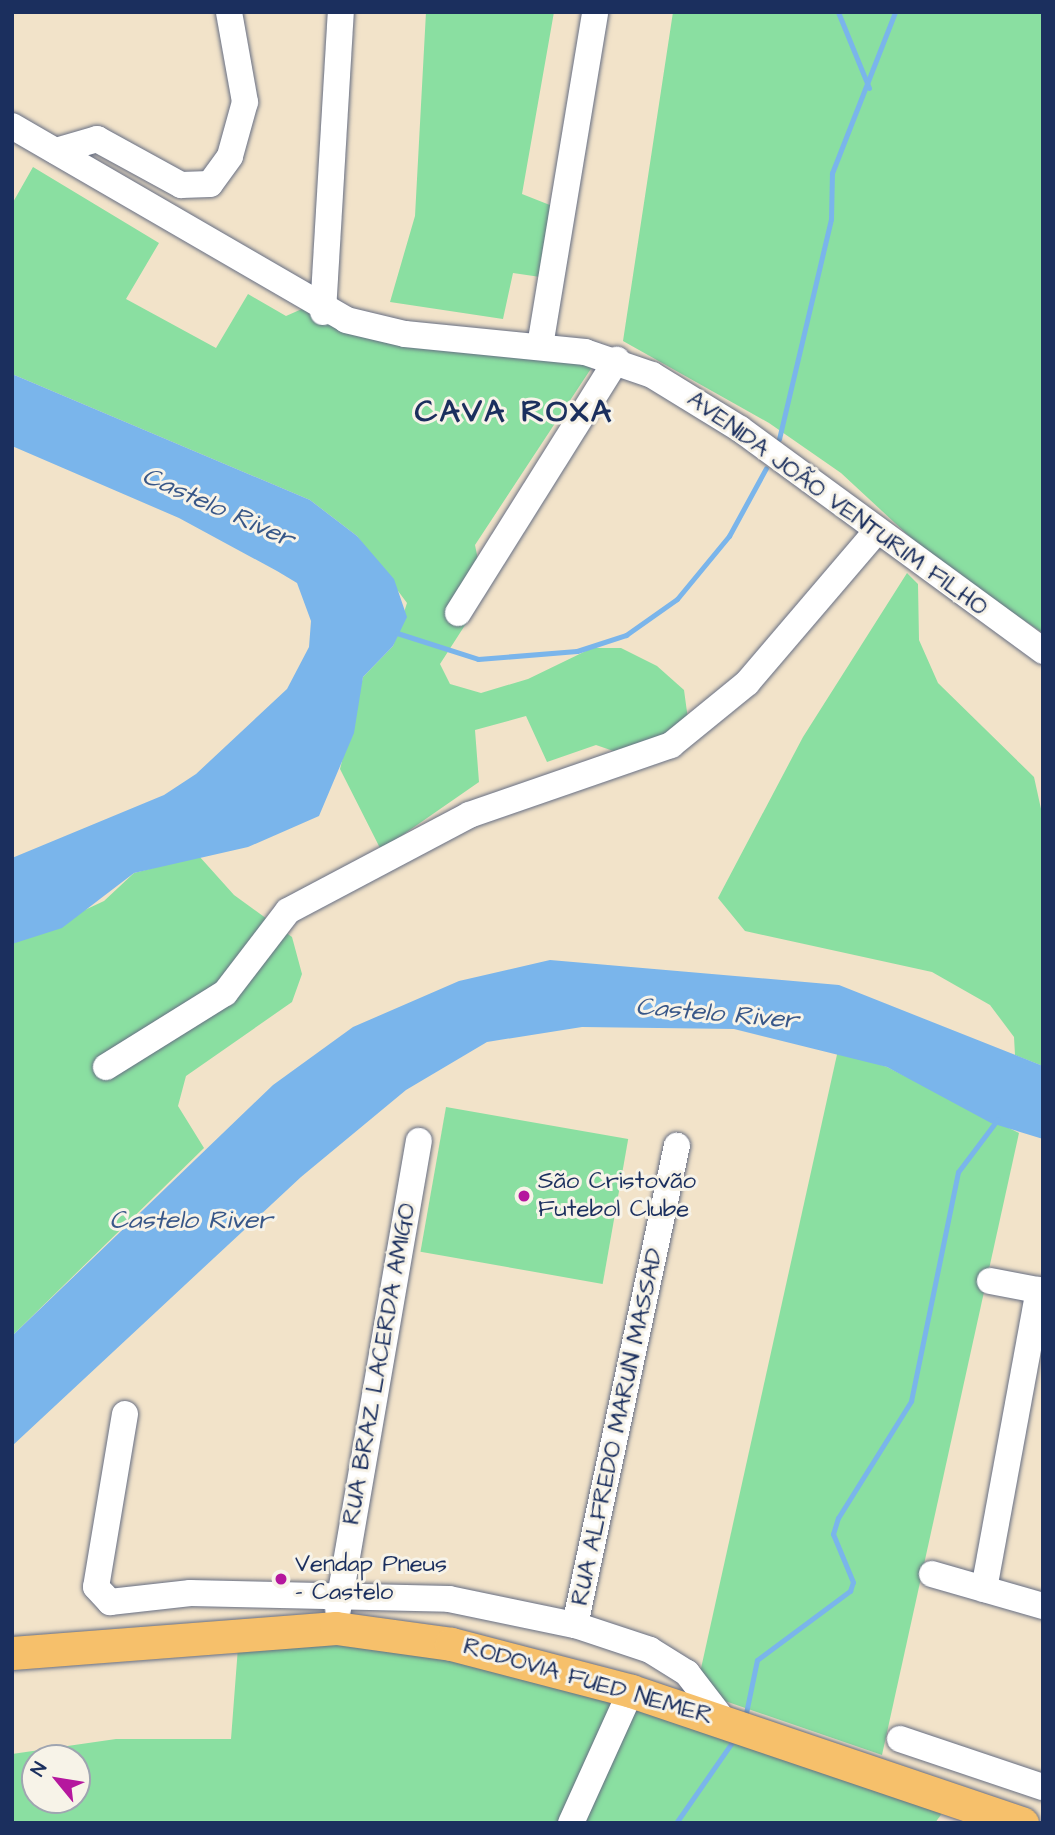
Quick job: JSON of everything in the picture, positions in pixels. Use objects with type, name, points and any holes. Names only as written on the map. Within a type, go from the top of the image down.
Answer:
[{"type":"main road","name":"RODOVIA FUED NEMER","points":[[12,1653],[336,1629],[488,1651],[631,1691],[1022,1823]]},
{"type":"street","points":[[56,151],[97,139],[181,185],[210,184],[230,156],[245,102],[229,12]]},
{"type":"street","points":[[323,312],[341,12]]},
{"type":"street","points":[[540,346],[594,12]]},
{"type":"street","name":"AVENIDA JOÃO VENTURIM FILHO","points":[[12,126],[323,312],[405,334],[540,346],[617,360],[711,409],[875,533],[1043,651]]},
{"type":"street","points":[[458,613],[617,360]]},
{"type":"street","points":[[106,1067],[225,993],[288,911],[469,814],[671,745],[747,683],[875,533]]},
{"type":"street","name":"RUA BRAZ LACERDA AMIGO","points":[[336,1629],[419,1141]]},
{"type":"street","name":"RUA ALFREDO MARUN MASSAD","points":[[575,1625],[677,1146]]},
{"type":"street","points":[[984,1589],[1041,1290],[990,1281]]},
{"type":"street","points":[[125,1414],[96,1587],[110,1602],[190,1594],[340,1594],[449,1599],[575,1625],[670,1659],[724,1721]]},
{"type":"street","points":[[932,1574],[1043,1606]]},
{"type":"street","points":[[571,1823],[631,1691]]},
{"type":"street","points":[[900,1739],[1043,1787]]},
{"type":"green space","points":[[426,12],[554,12],[522,194],[565,211],[554,279],[513,273],[503,319],[390,302],[415,216]]},
{"type":"green space","points":[[673,12],[1043,12],[1043,633],[937,562],[841,473],[769,423],[623,341]]},
{"type":"green space","points":[[33,167],[159,243],[126,299],[216,348],[248,294],[286,316],[311,305],[596,361],[475,545],[485,594],[440,664],[450,684],[481,693],[528,679],[592,648],[621,648],[657,666],[684,690],[690,734],[654,765],[596,745],[547,762],[526,716],[475,730],[479,782],[381,850],[340,769],[363,677],[393,646],[407,603],[357,536],[310,500],[12,374],[12,204]]},
{"type":"green space","points":[[907,573],[918,584],[919,640],[938,683],[1034,777],[1043,818],[1043,1066],[1015,1055],[1014,1037],[990,1005],[932,972],[745,931],[718,898],[803,737]]},
{"type":"green space","points":[[199,856],[234,895],[292,937],[302,974],[292,1002],[186,1076],[178,1106],[204,1148],[12,1336],[12,944],[104,901],[134,873]]},
{"type":"green space","points":[[838,1050],[887,1067],[1019,1133],[882,1755],[696,1691]]},
{"type":"green space","name":"São Cristovão Futebol Clube","points":[[446,1107],[628,1139],[603,1284],[420,1252]]},
{"type":"green space","points":[[239,1634],[432,1643],[948,1805],[935,1823],[12,1823],[12,1754],[21,1753],[21,1814],[91,1814],[91,1744],[81,1744],[116,1739],[231,1739]]},
{"type":"water","name":"Castelo River","points":[[12,374],[310,500],[357,536],[394,579],[407,617],[393,646],[363,677],[354,733],[319,816],[248,847],[134,873],[62,928],[12,944],[12,858],[164,795],[196,774],[287,689],[309,647],[311,621],[297,583],[277,571],[179,518],[12,446]]},
{"type":"water","name":"Castelo River","points":[[550,960],[839,985],[1043,1066],[1043,1139],[991,1123],[887,1067],[734,1029],[582,1027],[487,1042],[406,1090],[301,1177],[12,1446],[12,1336],[273,1085],[353,1027],[459,981]]},
{"type":"waterway","points":[[838,12],[869,88]]},
{"type":"waterway","points":[[779,439],[831,219],[832,173],[895,12]]},
{"type":"waterway","points":[[397,633],[478,659],[577,651],[626,635],[677,599],[729,536],[766,468]]},
{"type":"waterway","points":[[746,1713],[757,1660],[850,1591],[853,1582],[833,1534],[838,1518],[911,1401],[958,1172],[998,1119]]},
{"type":"waterway","points":[[676,1823],[733,1741]]},
{"type":"place","name":"São Cristovão Futebol Clube","points":[[524,1196]]},
{"type":"place","name":"Vendap Pneus - Castelo","points":[[281,1579]]},
{"type":"district","name":"CAVA ROXA","points":[[514,412]]}]
